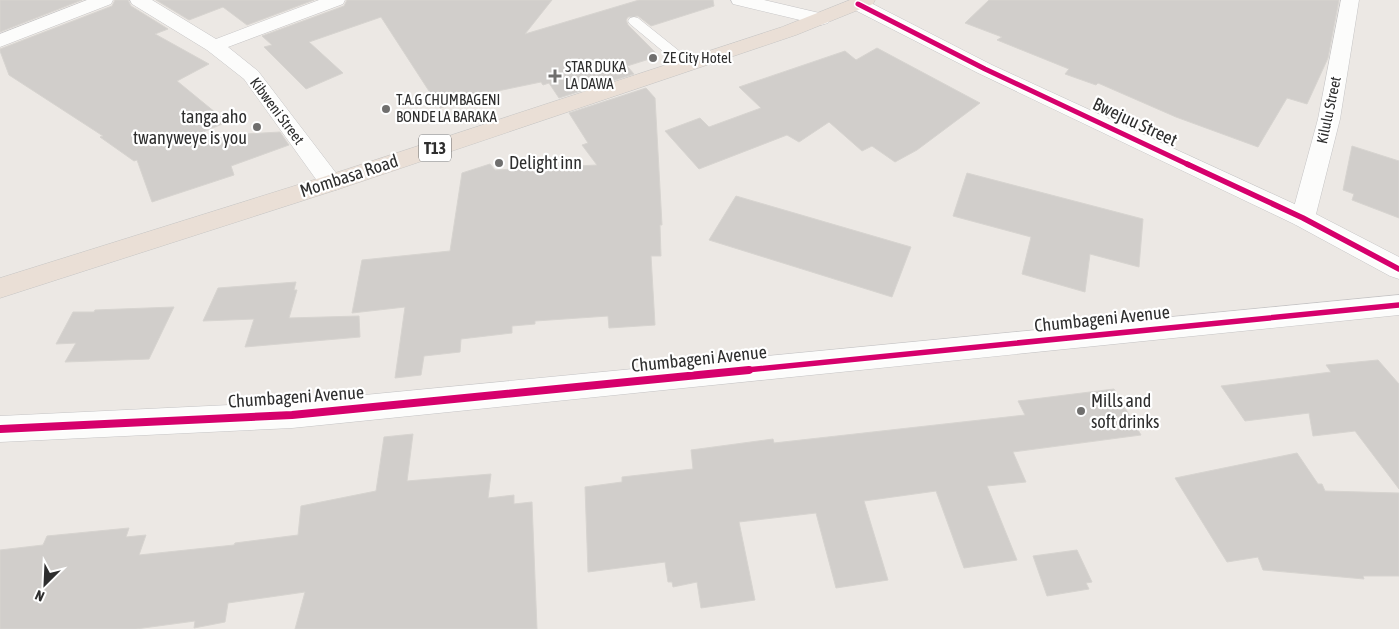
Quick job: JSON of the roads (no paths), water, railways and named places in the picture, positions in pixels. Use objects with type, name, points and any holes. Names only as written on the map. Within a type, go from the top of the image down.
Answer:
[{"type":"highway","name":"Mombasa Road","points":[[0,288],[688,65],[821,19],[862,2]]},
{"type":"street","points":[[0,41],[104,0]]},
{"type":"street","name":"Kibweni Street","points":[[139,0],[214,46],[251,75],[331,182]]},
{"type":"street","points":[[214,46],[336,0]]},
{"type":"street","points":[[740,0],[821,19]]},
{"type":"street","name":"Kilulu Street","points":[[1303,218],[1329,119],[1350,0]]},
{"type":"street","name":"Bwejuu Street","points":[[862,2],[985,68],[1303,218],[1399,269]]},
{"type":"street","name":"Chumbageni Avenue","points":[[0,429],[292,414],[1399,305]]},
{"type":"lane","points":[[634,21],[688,65]]},
{"type":"place","name":"ZE City Hotel","points":[[653,58]]},
{"type":"place","name":"STAR DUKA LA DAWA","points":[[555,76]]},
{"type":"place","name":"T.A.G CHUMBAGENI BONDE LA BARAKA","points":[[386,109]]},
{"type":"place","name":"tanga aho twanyweye is you","points":[[257,127]]},
{"type":"place","name":"Delight inn","points":[[499,163]]},
{"type":"place","name":"Mills and soft drinks","points":[[1081,411]]}]
